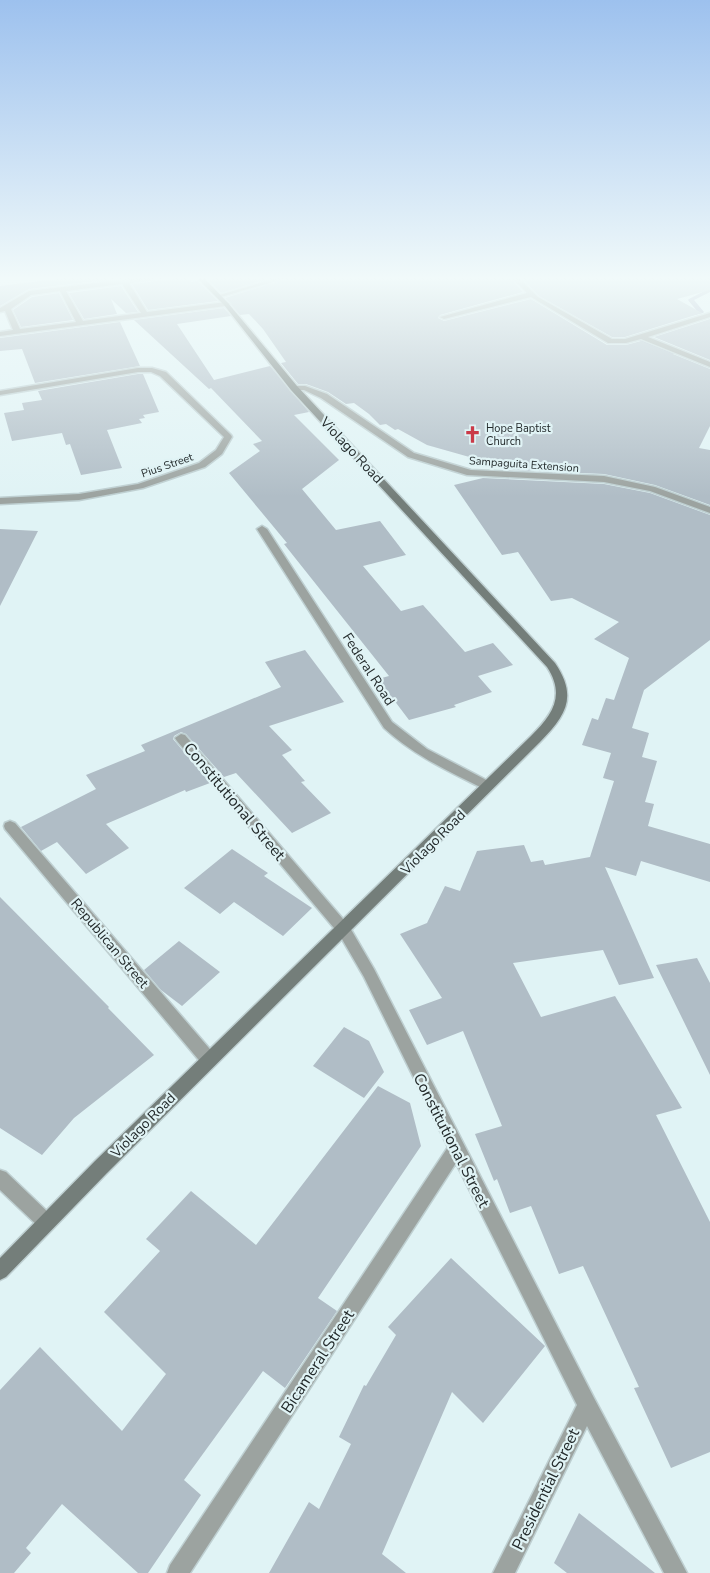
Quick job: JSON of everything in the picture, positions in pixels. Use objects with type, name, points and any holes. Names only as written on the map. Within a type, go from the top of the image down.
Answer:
[{"type":"street","points":[[264,350],[294,388]]},
{"type":"street","points":[[675,350],[710,365]]},
{"type":"street","name":"Pius Street","points":[[0,392],[138,370],[152,370],[163,374],[228,437],[219,452],[202,465],[140,486],[79,497],[0,501]]},
{"type":"street","name":"Sampaguita Extension","points":[[294,388],[305,388],[324,396],[411,455],[470,473],[604,480],[652,489],[710,510]]},
{"type":"street","name":"Violago Road","points":[[0,1271],[46,1222],[209,1060],[344,930],[488,786],[555,716],[561,704],[563,684],[539,651],[294,388]]},
{"type":"street","name":"Federal Road","points":[[262,528],[388,725],[417,750],[488,786]]},
{"type":"street","name":"Constitutional Street","points":[[181,738],[344,930],[369,973],[587,1405],[676,1573]]},
{"type":"street","name":"Republican Street","points":[[10,826],[209,1060]]},
{"type":"street","name":"Bicameral Street","points":[[178,1573],[457,1148]]},
{"type":"street","points":[[0,1178],[46,1222]]},
{"type":"street","name":"Presidential Street","points":[[504,1573],[587,1405]]},
{"type":"building","points":[[23,350],[133,350],[140,366],[35,383]]},
{"type":"building","points":[[167,350],[194,350],[214,380],[270,366],[309,412],[294,415],[339,460],[302,489],[336,530],[380,521],[406,555],[363,566],[401,611],[423,605],[465,652],[493,643],[513,665],[478,676],[492,692],[454,705],[456,707],[409,720],[378,679],[389,676],[284,544],[287,543],[229,473],[260,451],[253,444],[262,441],[211,388],[209,389]]},
{"type":"building","points":[[278,350],[664,350],[710,369],[710,426],[699,448],[710,450],[710,505],[655,485],[604,474],[515,470],[427,445],[398,429],[395,430],[386,424],[380,425],[354,403],[346,404],[328,392],[306,384],[298,384],[281,363],[286,362]]},
{"type":"building","points":[[687,350],[710,350],[710,360]]},
{"type":"building","points":[[143,374],[159,412],[143,415],[145,418],[139,419],[142,423],[107,430],[122,468],[81,475],[70,444],[66,445],[62,433],[12,441],[4,413],[24,410],[22,403],[42,400],[38,391]]},
{"type":"building","points":[[483,478],[604,484],[650,493],[710,515],[710,640],[644,690],[632,728],[649,733],[642,757],[657,761],[645,802],[654,804],[648,826],[710,844],[710,882],[641,861],[636,876],[605,867],[654,978],[619,985],[603,950],[513,963],[541,1017],[615,996],[682,1108],[656,1115],[710,1222],[710,1452],[671,1468],[634,1388],[639,1387],[583,1266],[559,1274],[531,1206],[510,1213],[497,1179],[494,1181],[475,1134],[502,1126],[463,1031],[427,1045],[409,1010],[442,998],[400,934],[427,923],[445,886],[460,891],[477,851],[524,845],[531,862],[543,860],[545,865],[590,857],[614,781],[603,778],[611,753],[582,745],[592,718],[598,720],[606,698],[614,700],[629,658],[594,639],[619,622],[572,598],[551,601],[518,552],[502,555],[454,485]]},
{"type":"building","points":[[0,529],[38,531],[0,606]]},
{"type":"building","points":[[305,650],[344,702],[269,726],[292,750],[282,755],[305,781],[301,782],[331,813],[292,833],[236,773],[224,777],[186,734],[181,732],[174,736],[173,739],[210,783],[186,792],[185,790],[106,824],[129,848],[86,874],[57,842],[41,851],[21,827],[96,789],[86,775],[145,751],[141,745],[281,687],[265,662]]},
{"type":"building","points":[[232,849],[268,873],[264,876],[312,908],[283,936],[234,902],[220,914],[184,888]]},
{"type":"building","points":[[0,897],[154,1055],[74,1118],[42,1155],[0,1128]]},
{"type":"building","points":[[179,941],[220,972],[182,1006],[161,990],[144,970]]},
{"type":"building","points":[[697,958],[710,983],[710,1075],[656,965]]},
{"type":"building","points":[[344,1027],[369,1041],[384,1072],[364,1098],[313,1066]]},
{"type":"building","points":[[378,1086],[410,1103],[421,1146],[318,1298],[337,1311],[285,1388],[263,1371],[184,1480],[201,1495],[148,1573],[138,1573],[62,1504],[26,1548],[31,1553],[14,1573],[0,1573],[0,1390],[40,1347],[122,1431],[166,1374],[104,1312],[160,1251],[146,1239],[191,1191],[256,1245]]},
{"type":"building","points":[[451,1258],[545,1346],[483,1423],[452,1392],[382,1554],[406,1573],[269,1573],[309,1502],[319,1509],[351,1444],[339,1437],[364,1385],[366,1386],[396,1335],[388,1327]]},
{"type":"building","points":[[579,1513],[655,1573],[567,1573],[554,1563]]},
{"type":"waterway","points":[[668,350],[674,353]]},
{"type":"place","name":"Hope Baptist Church","points":[[472,434]]}]
